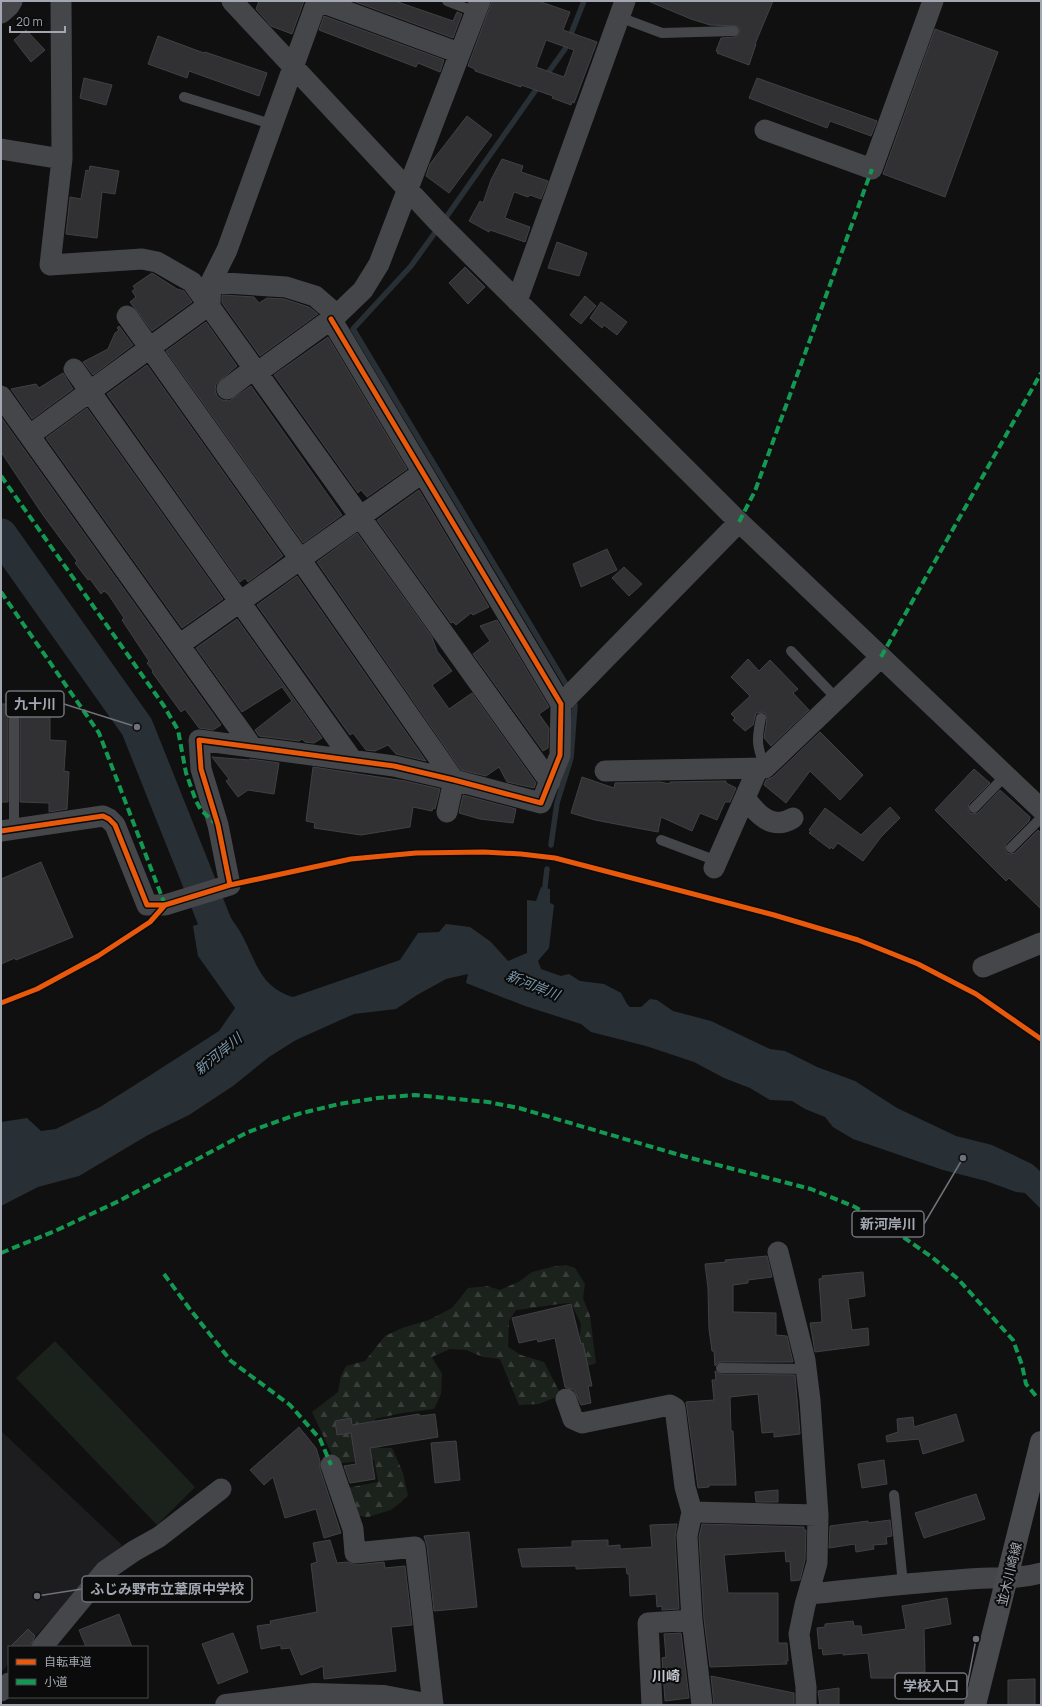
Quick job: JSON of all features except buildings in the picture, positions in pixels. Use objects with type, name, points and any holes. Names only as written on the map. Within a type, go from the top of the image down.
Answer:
[{"type":"main road","name":"並木川崎線","points":[[976,1705],[1041,1442]]},
{"type":"street","points":[[1,13],[12,1]]},
{"type":"street","points":[[61,1],[62,159],[50,265],[142,259],[157,262],[192,282],[210,304],[550,782]]},
{"type":"street","points":[[232,1],[438,222],[739,522],[1041,810]]},
{"type":"street","points":[[210,304],[211,282],[226,250],[292,66],[318,1],[459,53]]},
{"type":"street","points":[[765,130],[872,169],[933,1]]},
{"type":"street","points":[[227,389],[334,317],[363,290],[379,264],[478,6]]},
{"type":"street","points":[[517,301],[622,9]]},
{"type":"street","points":[[1,149],[62,159]]},
{"type":"street","points":[[7,829],[103,816],[115,825],[147,905],[165,905],[230,885],[218,826],[201,769],[199,740],[394,766],[541,803],[550,782],[560,755],[561,704],[422,473],[334,317],[315,296],[286,287],[211,282]]},
{"type":"street","points":[[30,435],[210,304]]},
{"type":"street","points":[[127,316],[300,559],[454,780],[447,812]]},
{"type":"street","points":[[74,369],[91,390],[353,761]]},
{"type":"street","points":[[1,396],[252,747]]},
{"type":"street","points":[[179,645],[422,473]]},
{"type":"street","points":[[561,704],[739,522]]},
{"type":"street","points":[[715,864],[744,798],[761,768],[881,657]]},
{"type":"street","points":[[605,771],[761,768]]},
{"type":"street","points":[[744,798],[753,809],[774,823],[785,822],[793,818]]},
{"type":"street","points":[[983,967],[1041,943]]},
{"type":"street","points":[[778,1252],[805,1360],[818,1515],[817,1563],[805,1605],[799,1634],[806,1687],[806,1705]]},
{"type":"street","points":[[566,1399],[573,1419],[582,1423],[670,1405],[675,1408],[685,1487],[692,1512],[687,1536],[692,1620],[702,1705]]},
{"type":"street","points":[[226,1705],[314,1694],[384,1696],[432,1705],[416,1547],[355,1553],[353,1529],[331,1465]]},
{"type":"street","points":[[43,1646],[106,1571],[134,1550],[159,1537],[221,1489]]},
{"type":"street","points":[[692,1512],[818,1515]]},
{"type":"street","points":[[809,1594],[858,1590],[903,1584],[989,1578],[1024,1578],[1041,1573]]},
{"type":"street","points":[[652,1705],[648,1623],[692,1620]]},
{"type":"lane","points":[[447,1],[478,6]]},
{"type":"lane","points":[[622,9],[662,33],[734,31]]},
{"type":"lane","points":[[184,97],[272,124]]},
{"type":"lane","points":[[791,651],[837,699]]},
{"type":"lane","points":[[7,829],[14,714]]},
{"type":"lane","points":[[761,718],[757,736],[757,747],[761,768]]},
{"type":"lane","points":[[974,808],[1005,776]]},
{"type":"lane","points":[[1011,848],[1041,818]]},
{"type":"lane","points":[[661,840],[715,864]]},
{"type":"lane","points":[[721,1368],[806,1369]]},
{"type":"lane","points":[[894,1495],[903,1584]]},
{"type":"shaded area","points":[[1,1431],[122,1545],[26,1646],[8,1646],[8,1665],[1,1672]]},
{"type":"green space","points":[[566,1265],[575,1268],[585,1284],[583,1298],[590,1316],[596,1363],[588,1366],[579,1344],[581,1324],[571,1303],[516,1310],[509,1321],[508,1347],[521,1355],[544,1362],[561,1395],[539,1404],[519,1405],[500,1359],[483,1357],[466,1350],[450,1349],[432,1357],[442,1374],[441,1394],[434,1409],[402,1413],[375,1419],[380,1448],[392,1448],[403,1473],[408,1496],[391,1510],[368,1517],[348,1514],[347,1488],[378,1482],[374,1460],[342,1463],[335,1461],[312,1412],[338,1392],[341,1376],[346,1366],[365,1361],[385,1336],[402,1328],[429,1320],[452,1308],[468,1288],[487,1286],[500,1290],[520,1281],[532,1272]]},
{"type":"green space","points":[[55,1341],[195,1487],[157,1525],[16,1378]]},
{"type":"water","points":[[541,887],[550,889],[550,903],[554,905],[549,948],[538,961],[541,969],[561,976],[569,974],[580,981],[604,984],[621,993],[630,1007],[641,1007],[650,999],[657,1000],[673,1011],[711,1021],[770,1049],[785,1051],[817,1067],[855,1081],[897,1108],[956,1136],[992,1145],[1032,1164],[1041,1172],[1041,1209],[1025,1193],[1016,1192],[986,1181],[943,1170],[853,1139],[833,1127],[825,1117],[805,1109],[792,1101],[770,1100],[750,1088],[724,1078],[694,1062],[646,1046],[591,1032],[581,1024],[525,1006],[466,983],[468,974],[446,979],[417,995],[396,1009],[354,1014],[296,1040],[269,1057],[233,1086],[189,1115],[148,1135],[79,1176],[38,1187],[1,1206],[1,1122],[27,1118],[41,1131],[56,1129],[100,1107],[219,1031],[235,1008],[198,956],[193,926],[228,914],[236,925],[261,973],[267,981],[282,993],[293,997],[400,960],[418,933],[439,932],[446,924],[470,927],[491,942],[508,961],[527,953],[527,900],[536,901]]},
{"type":"waterway","points":[[545,77],[565,49],[584,1]]},
{"type":"waterway","points":[[447,216],[540,84]]},
{"type":"waterway","points":[[434,234],[411,266],[353,329],[567,686]]},
{"type":"waterway","points":[[1,535],[137,727],[230,960]]},
{"type":"waterway","points":[[551,845],[557,803],[571,758],[575,705]]},
{"type":"waterway","points":[[544,895],[547,869]]},
{"type":"marked path","points":[[739,522],[755,491],[872,169]]},
{"type":"marked path","points":[[881,657],[1041,373]]},
{"type":"marked path","points":[[1,476],[164,706],[178,730],[186,773],[196,801],[201,810],[216,824]]},
{"type":"marked path","points":[[1,592],[99,733],[165,905]]},
{"type":"marked path","points":[[1,1253],[55,1231],[119,1201],[248,1132],[298,1114],[339,1104],[378,1098],[415,1095],[488,1102],[519,1108],[683,1156],[811,1189],[855,1207],[889,1227],[933,1258],[958,1279],[1013,1340],[1022,1365],[1026,1384],[1036,1396]]},
{"type":"marked path","points":[[164,1274],[231,1361],[290,1405],[320,1439],[331,1465]]},
{"type":"cycle path","points":[[230,885],[218,825],[201,769],[199,740],[394,766],[541,803],[560,755],[561,704],[331,319]]},
{"type":"cycle path","points":[[1,831],[103,816],[109,819],[115,825],[147,905],[165,905],[230,885],[351,859],[416,853],[484,852],[555,858],[774,915],[858,940],[918,964],[976,994],[1041,1039]]},
{"type":"cycle path","points":[[1,1003],[37,989],[98,956],[150,922],[165,905]]},
{"type":"place","name":"九十川","points":[[137,727]]},
{"type":"place","name":"新河岸川","points":[[963,1158]]},
{"type":"place","name":"ふじみ野市立葦原中学校","points":[[37,1596]]},
{"type":"place","name":"学校入口","points":[[976,1639]]},
{"type":"district","name":"川崎","points":[[666,1676]]}]
